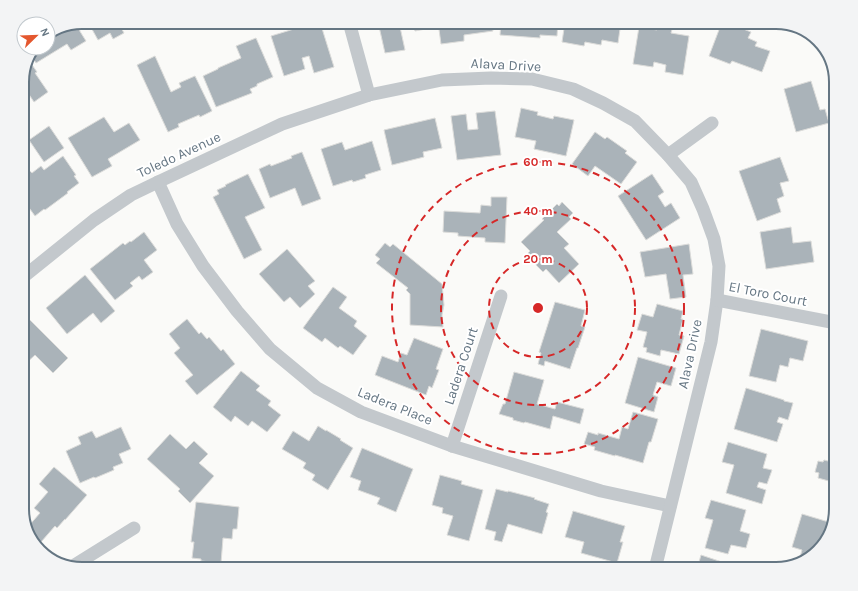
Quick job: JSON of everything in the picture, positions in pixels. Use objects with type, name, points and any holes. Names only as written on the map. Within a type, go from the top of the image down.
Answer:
[{"type":"street","points":[[351,29],[369,95]]},
{"type":"street","name":"Alava Drive","points":[[369,95],[442,80],[491,78],[532,79],[573,89],[603,103],[635,122],[668,155],[691,182],[714,239],[719,266],[717,300],[711,342],[656,562]]},
{"type":"street","name":"Toledo Avenue","points":[[29,272],[94,220],[131,195],[282,124],[369,95]]},
{"type":"street","points":[[668,155],[712,122]]},
{"type":"street","name":"Ladera Place","points":[[158,182],[177,224],[204,266],[237,311],[270,349],[316,388],[361,412],[452,446],[601,491],[670,506]]},
{"type":"street","name":"Ladera Court","points":[[452,446],[500,296]]},
{"type":"street","name":"El Toro Court","points":[[717,300],[829,322]]},
{"type":"street","points":[[80,562],[134,528]]},
{"type":"building","points":[[79,29],[86,41],[71,50],[67,44],[56,51],[56,36],[62,33]]},
{"type":"building","points":[[92,29],[122,29],[124,33],[113,39],[110,33],[98,40]]},
{"type":"building","points":[[294,29],[322,29],[334,67],[314,73],[309,56],[302,58],[305,69],[284,76],[271,36]]},
{"type":"building","points":[[380,29],[400,29],[405,50],[385,53]]},
{"type":"building","points":[[414,29],[426,29],[415,31]]},
{"type":"building","points":[[439,29],[493,29],[493,31],[464,35],[464,41],[441,44]]},
{"type":"building","points":[[500,29],[558,29],[557,36],[540,35],[540,38],[500,35]]},
{"type":"building","points":[[564,29],[620,29],[618,43],[602,40],[601,45],[585,42],[584,46],[562,42]]},
{"type":"building","points":[[639,29],[672,29],[671,33],[689,36],[683,75],[665,72],[666,65],[654,62],[653,67],[633,64]]},
{"type":"building","points":[[719,29],[743,29],[751,32],[748,38],[757,42],[755,46],[770,51],[762,72],[732,61],[730,64],[709,56]]},
{"type":"building","points":[[256,38],[273,77],[250,89],[252,93],[216,107],[203,76],[241,58],[236,46]]},
{"type":"building","points":[[36,56],[47,56],[36,63],[34,60]]},
{"type":"building","points":[[155,56],[171,92],[181,87],[179,83],[195,76],[212,111],[200,117],[199,115],[178,124],[179,127],[168,132],[137,65]]},
{"type":"building","points":[[32,65],[37,72],[35,73],[48,92],[34,102],[29,94],[29,79]]},
{"type":"building","points":[[811,81],[820,110],[825,109],[829,123],[796,132],[784,89]]},
{"type":"building","points":[[521,108],[538,112],[537,115],[553,119],[554,116],[574,120],[566,156],[534,149],[536,141],[515,137]]},
{"type":"building","points":[[495,111],[501,155],[457,160],[451,116],[466,114],[468,130],[478,129],[476,113]]},
{"type":"building","points":[[104,117],[114,132],[129,123],[140,140],[108,159],[112,166],[92,177],[68,138]]},
{"type":"building","points":[[435,118],[442,148],[423,152],[424,157],[392,165],[384,130]]},
{"type":"building","points":[[49,126],[64,148],[44,162],[29,140]]},
{"type":"building","points":[[595,132],[605,139],[607,137],[627,151],[625,153],[637,162],[621,184],[595,166],[588,176],[572,164]]},
{"type":"building","points":[[372,141],[381,170],[365,175],[366,178],[353,182],[352,180],[333,186],[321,149],[342,142],[345,150]]},
{"type":"building","points":[[302,152],[321,199],[302,206],[295,188],[270,198],[259,169],[270,164],[271,166],[292,158],[291,156]]},
{"type":"building","points":[[63,156],[76,175],[74,176],[79,183],[67,192],[68,193],[35,216],[29,208],[29,170],[32,173],[41,166],[44,170]]},
{"type":"building","points":[[780,157],[789,181],[780,183],[784,196],[777,199],[781,212],[757,221],[739,171]]},
{"type":"building","points":[[248,174],[265,208],[245,217],[262,250],[244,259],[213,197],[219,194],[217,190]]},
{"type":"building","points":[[652,174],[664,192],[658,196],[665,207],[671,203],[680,218],[646,240],[618,196]]},
{"type":"building","points":[[491,197],[507,197],[505,243],[485,242],[485,238],[458,236],[458,233],[443,232],[444,211],[480,213],[481,205],[491,206]]},
{"type":"building","points":[[562,202],[573,213],[569,217],[571,219],[557,232],[569,244],[564,248],[579,264],[559,283],[546,269],[543,272],[526,255],[530,251],[521,242],[544,220],[542,219],[557,204],[559,206]]},
{"type":"building","points":[[791,227],[793,243],[811,241],[814,262],[766,269],[760,232]]},
{"type":"building","points":[[144,232],[157,250],[144,260],[153,272],[142,280],[139,276],[130,283],[133,286],[115,300],[90,269],[123,243],[125,245],[130,241],[131,242]]},
{"type":"building","points":[[385,243],[390,247],[393,244],[442,284],[444,305],[442,315],[443,327],[410,325],[410,294],[406,290],[408,288],[376,263],[380,259],[375,255]]},
{"type":"building","points":[[689,244],[693,274],[683,275],[686,297],[670,299],[666,274],[645,277],[640,252]]},
{"type":"building","points":[[287,249],[315,281],[308,286],[315,294],[300,308],[290,297],[284,302],[259,274]]},
{"type":"building","points":[[85,275],[115,311],[101,323],[93,313],[67,334],[46,308]]},
{"type":"building","points":[[333,287],[347,297],[339,308],[357,321],[354,326],[367,336],[353,355],[340,346],[338,348],[325,338],[322,342],[303,328]]},
{"type":"building","points":[[555,302],[585,310],[581,326],[585,327],[570,369],[545,361],[544,366],[538,364],[541,353],[539,352]]},
{"type":"building","points":[[657,304],[683,311],[681,319],[683,319],[679,335],[684,336],[679,354],[661,350],[660,356],[646,352],[647,348],[643,347],[647,332],[637,330],[642,314],[653,317]]},
{"type":"building","points":[[187,319],[199,334],[201,332],[207,339],[209,337],[221,351],[223,349],[235,364],[197,395],[185,381],[193,375],[174,353],[180,348],[169,334]]},
{"type":"building","points":[[30,320],[68,358],[53,373],[35,355],[29,361]]},
{"type":"building","points":[[761,329],[808,341],[803,361],[790,358],[788,367],[780,365],[776,382],[749,376]]},
{"type":"building","points":[[414,338],[443,349],[436,369],[439,370],[432,388],[429,386],[426,395],[375,375],[382,356],[398,362],[401,353],[407,355]]},
{"type":"building","points":[[638,357],[676,368],[671,386],[657,382],[653,395],[658,397],[654,412],[625,403]]},
{"type":"building","points":[[241,371],[260,386],[256,390],[271,401],[268,405],[281,415],[267,432],[252,421],[248,426],[235,416],[231,422],[213,407]]},
{"type":"building","points":[[514,372],[544,380],[537,404],[555,409],[557,402],[584,409],[580,424],[553,416],[550,429],[513,420],[513,418],[499,414],[503,404],[505,404]]},
{"type":"building","points":[[746,388],[793,403],[788,420],[779,417],[777,422],[783,424],[777,442],[734,429]]},
{"type":"building","points":[[633,412],[658,419],[643,463],[594,450],[595,447],[584,444],[588,432],[598,435],[598,433],[619,439],[622,427],[628,429]]},
{"type":"building","points":[[318,426],[341,439],[340,440],[353,448],[328,490],[312,480],[315,475],[303,468],[306,463],[282,449],[293,431],[309,441]]},
{"type":"building","points":[[121,427],[131,449],[119,454],[123,463],[113,467],[114,470],[80,483],[66,451],[81,444],[78,437],[92,431],[96,438]]},
{"type":"building","points":[[170,434],[186,449],[194,441],[208,454],[199,463],[214,476],[190,503],[178,491],[180,489],[147,459]]},
{"type":"building","points":[[728,442],[767,454],[763,468],[772,470],[767,484],[759,482],[757,487],[766,490],[762,504],[726,493],[734,465],[722,462]]},
{"type":"building","points":[[362,448],[413,469],[396,512],[377,504],[380,498],[358,490],[361,481],[350,477]]},
{"type":"building","points":[[824,460],[829,461],[829,481],[818,478],[819,473],[815,472],[818,461],[823,462]]},
{"type":"building","points":[[54,467],[87,495],[65,520],[57,528],[55,526],[41,542],[36,535],[31,523],[40,513],[34,508],[48,492],[39,484]]},
{"type":"building","points":[[440,475],[462,481],[461,484],[483,490],[469,541],[447,535],[453,516],[442,513],[443,508],[432,505]]},
{"type":"building","points":[[496,489],[535,498],[534,499],[549,504],[542,534],[508,524],[502,542],[494,540],[496,532],[485,529]]},
{"type":"building","points":[[711,500],[746,510],[740,531],[750,534],[746,548],[731,545],[728,554],[705,548],[713,520],[705,518]]},
{"type":"building","points":[[196,502],[239,507],[237,529],[233,529],[232,539],[223,538],[221,562],[201,561],[201,559],[192,558],[194,542],[191,542]]},
{"type":"building","points":[[573,511],[625,526],[620,542],[623,542],[617,562],[581,553],[584,542],[565,537]]},
{"type":"building","points":[[802,514],[827,522],[824,532],[811,549],[800,556],[802,550],[792,547]]},
{"type":"building","points":[[701,555],[722,562],[699,562]]}]
